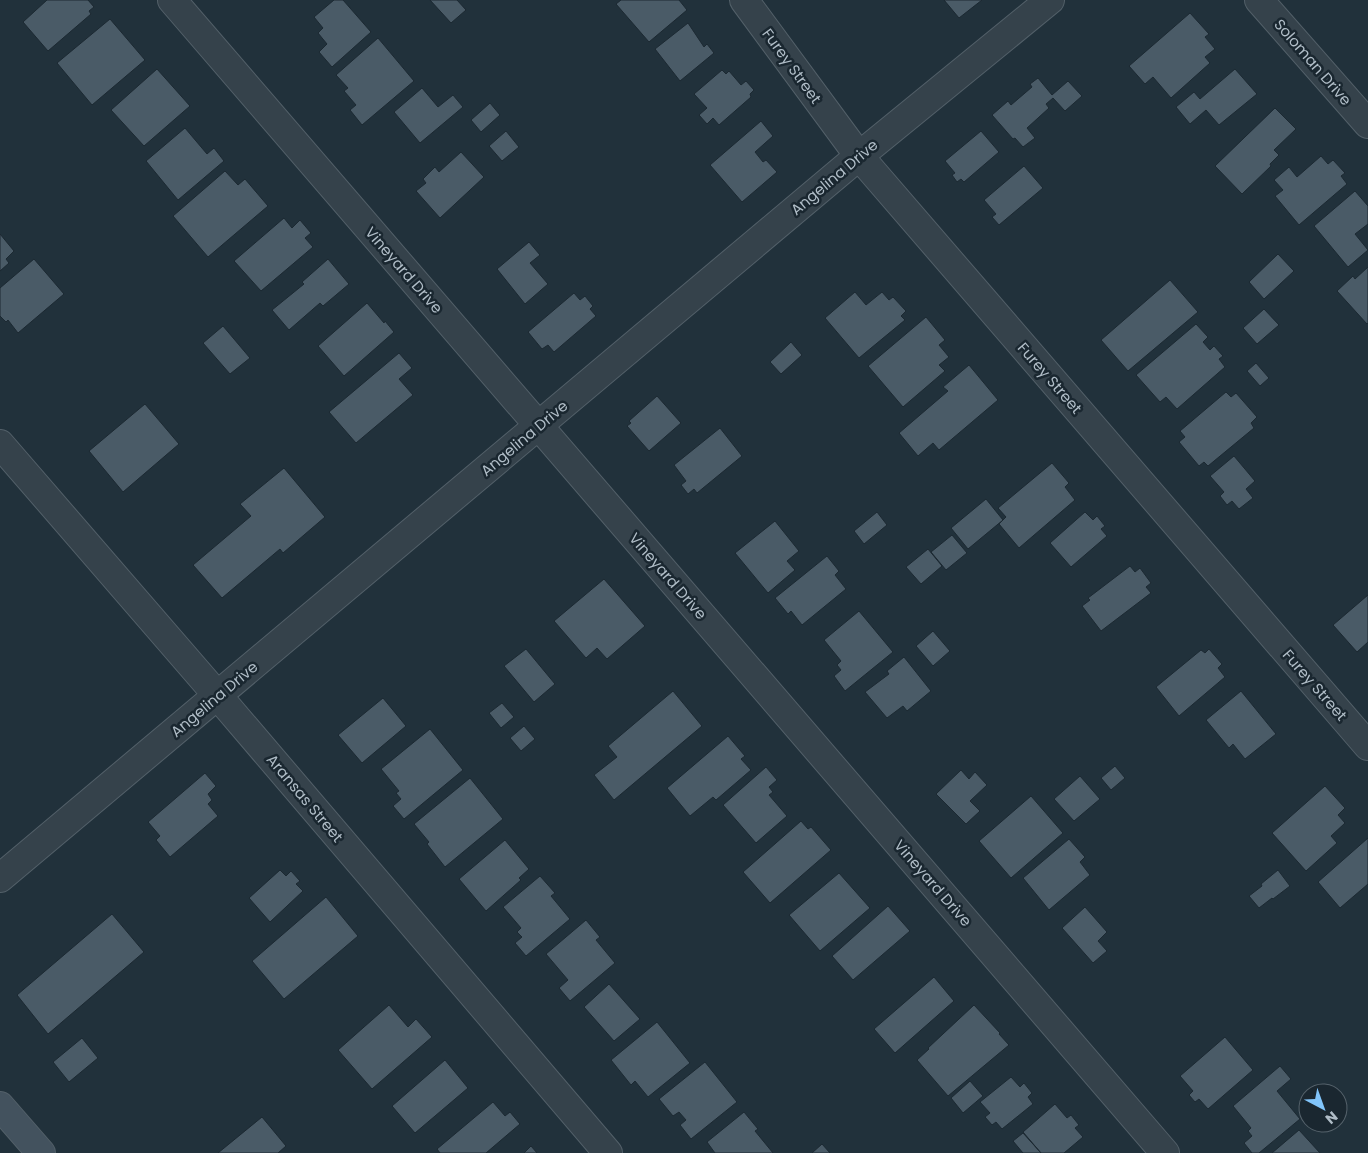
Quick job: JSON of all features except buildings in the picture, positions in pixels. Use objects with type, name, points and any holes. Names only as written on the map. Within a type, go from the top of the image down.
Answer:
[{"type":"main road","points":[[0,1106],[40,1153]]},
{"type":"street","name":"Vineyard Drive","points":[[172,0],[1165,1153]]},
{"type":"street","name":"Furey Street","points":[[744,0],[858,156],[1368,746]]},
{"type":"street","name":"Angelina Drive","points":[[0,878],[858,156],[1050,0]]},
{"type":"street","name":"Soloman Drive","points":[[1259,0],[1368,124]]},
{"type":"street","name":"Aransas Street","points":[[0,444],[608,1153]]}]
